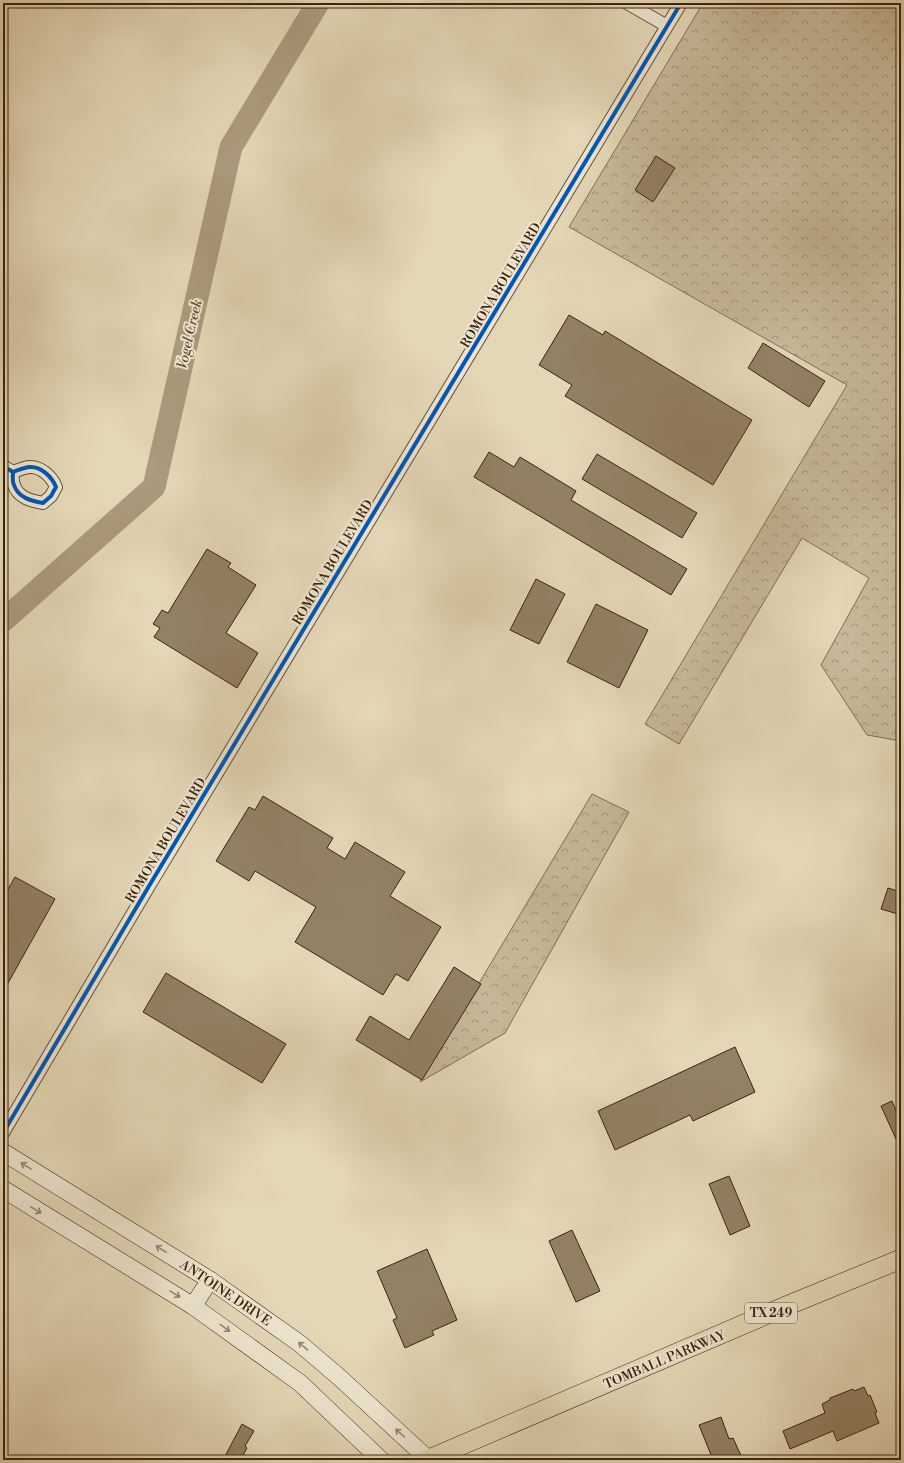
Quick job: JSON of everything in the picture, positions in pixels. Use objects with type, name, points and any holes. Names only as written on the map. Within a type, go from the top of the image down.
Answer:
[{"type":"main road","name":"ANTOINE DRIVE","points":[[3,1152],[210,1280],[299,1343],[340,1377],[428,1460]]},
{"type":"main road","points":[[3,1189],[193,1306],[300,1382],[381,1460]]},
{"type":"main road","name":"TOMBALL PARKWAY","points":[[428,1460],[791,1304],[899,1261]]},
{"type":"main road","points":[[193,1306],[210,1280]]},
{"type":"street","points":[[627,3],[667,26]]},
{"type":"street","name":"ROMONA BOULEVARD","points":[[3,1133],[148,886],[681,3]]},
{"type":"green space","points":[[703,3],[901,3],[901,741],[867,735],[821,665],[869,578],[802,538],[679,744],[645,724],[847,385],[569,227]]},
{"type":"green space","points":[[592,794],[629,812],[505,1033],[420,1082]]},
{"type":"building","points":[[656,156],[675,168],[653,202],[635,190]]},
{"type":"building","points":[[569,315],[603,335],[605,331],[752,420],[713,485],[565,396],[572,385],[539,365]]},
{"type":"building","points":[[763,343],[825,381],[809,407],[748,368]]},
{"type":"building","points":[[489,452],[514,467],[520,457],[576,491],[571,500],[687,569],[671,595],[474,477]]},
{"type":"building","points":[[597,454],[697,513],[682,538],[582,479]]},
{"type":"building","points":[[207,549],[231,563],[228,567],[256,585],[226,633],[258,653],[237,688],[154,637],[160,628],[153,624],[162,610],[168,613]]},
{"type":"building","points":[[536,579],[565,594],[539,644],[510,630]]},
{"type":"building","points":[[596,604],[648,630],[619,688],[567,662]]},
{"type":"building","points":[[263,796],[333,838],[327,848],[345,859],[355,842],[405,872],[390,896],[441,927],[408,981],[396,974],[383,995],[295,942],[316,907],[255,871],[249,881],[216,861],[249,807],[255,810]]},
{"type":"building","points":[[15,877],[55,899],[3,992],[3,898]]},
{"type":"building","points":[[888,888],[901,892],[901,915],[881,909]]},
{"type":"building","points":[[454,967],[481,984],[422,1080],[356,1040],[370,1016],[409,1040]]},
{"type":"building","points":[[166,973],[286,1044],[262,1083],[143,1012]]},
{"type":"building","points":[[735,1047],[755,1092],[693,1121],[690,1115],[615,1150],[598,1111]]},
{"type":"building","points":[[892,1101],[897,1113],[901,1111],[901,1150],[881,1106]]},
{"type":"building","points":[[729,1176],[750,1226],[730,1235],[709,1184]]},
{"type":"building","points":[[572,1230],[600,1291],[576,1302],[549,1241]]},
{"type":"building","points":[[427,1249],[457,1320],[432,1331],[434,1335],[405,1348],[393,1320],[397,1318],[377,1271]]},
{"type":"building","points":[[864,1387],[868,1396],[870,1395],[877,1412],[875,1413],[879,1423],[837,1441],[833,1431],[790,1449],[783,1431],[825,1413],[822,1404],[830,1400],[830,1398],[853,1389],[854,1391]]},
{"type":"building","points":[[721,1417],[729,1439],[733,1438],[743,1460],[713,1460],[699,1425]]},
{"type":"building","points":[[242,1424],[254,1431],[245,1446],[247,1448],[242,1457],[240,1456],[238,1460],[223,1460]]},
{"type":"waterway","name":"Vogel Creek","points":[[3,621],[154,487],[231,147],[318,3]]},
{"type":"cycle path","points":[[3,1133],[149,886],[681,3]]},
{"type":"cycle path","points":[[3,466],[13,472],[29,467],[38,468],[49,476],[56,487],[51,496],[43,503],[30,500],[22,496],[16,489],[13,482],[13,472]]}]
